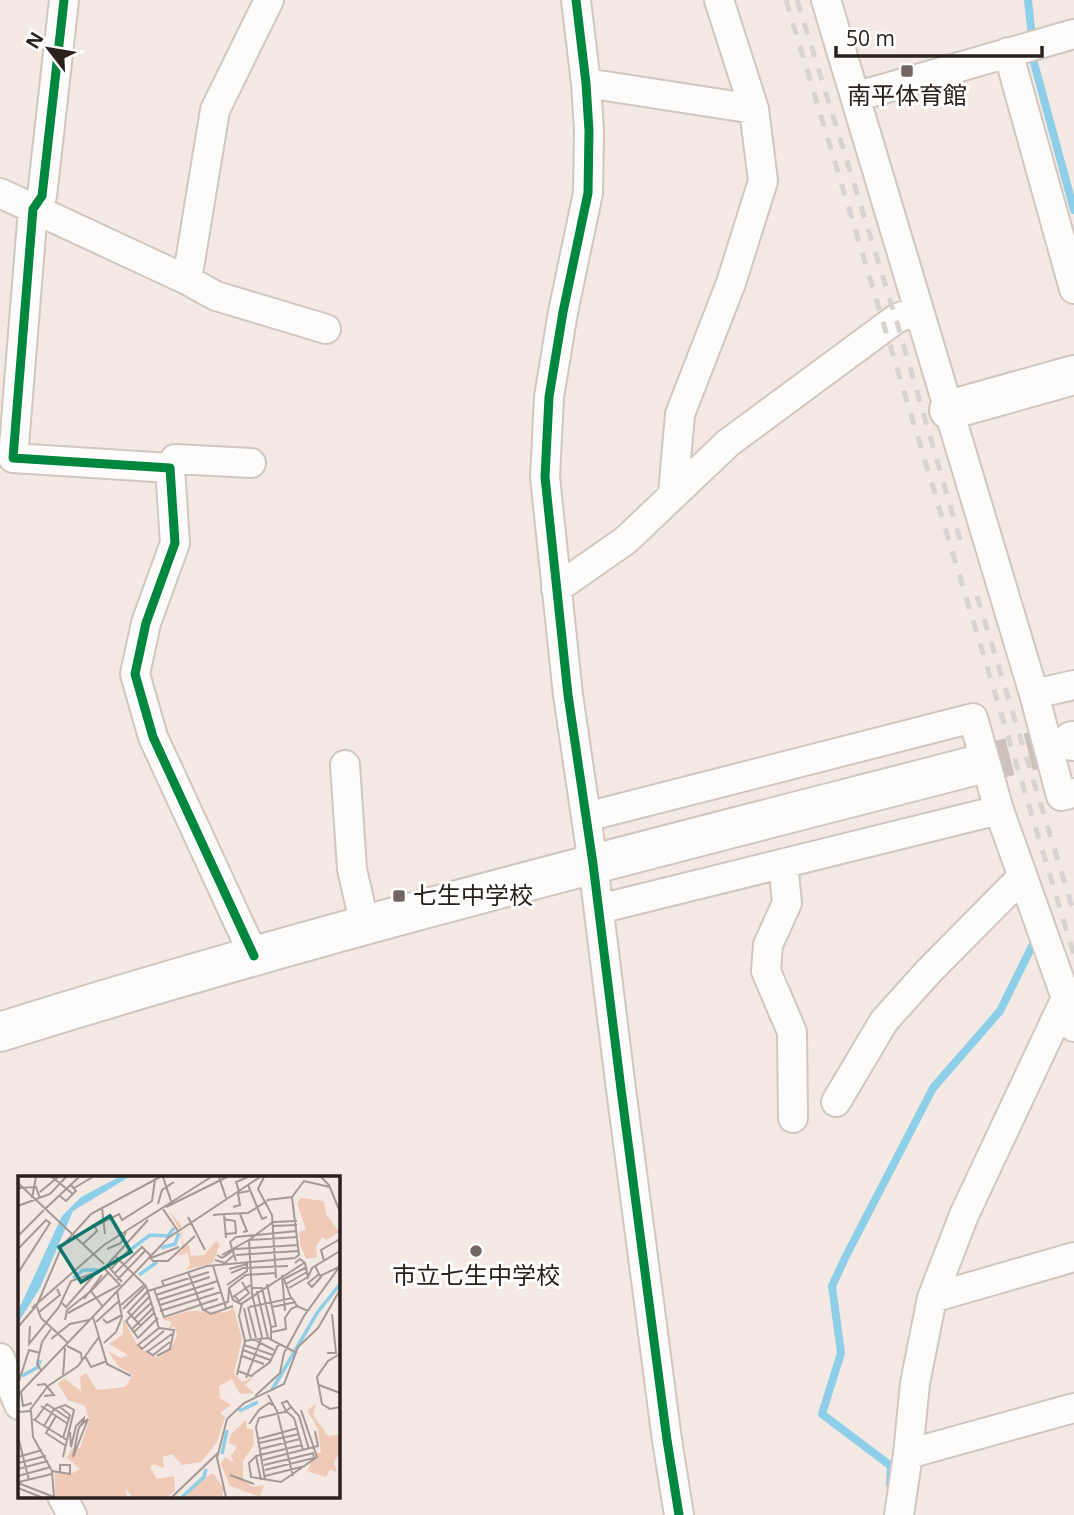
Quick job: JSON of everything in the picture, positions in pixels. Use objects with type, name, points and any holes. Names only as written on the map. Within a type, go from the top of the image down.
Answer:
[{"type":"street","points":[[64,0],[42,196],[33,209],[6,458],[170,468]]},
{"type":"street","points":[[187,280],[215,110],[269,0]]},
{"type":"street","points":[[576,0],[589,131],[588,193],[563,312],[549,397],[545,477],[568,695],[593,864],[679,1515]]},
{"type":"street","points":[[673,494],[680,414],[731,283],[763,181],[754,108],[719,0]]},
{"type":"street","points":[[825,0],[1034,694],[1061,796],[1074,793]]},
{"type":"street","points":[[855,97],[1074,34]]},
{"type":"street","points":[[1008,52],[1074,289]]},
{"type":"street","points":[[586,83],[754,108]]},
{"type":"street","points":[[0,193],[216,296],[326,329]]},
{"type":"street","points":[[556,589],[626,540],[729,443],[885,327],[918,309]]},
{"type":"street","points":[[949,410],[1074,375]]},
{"type":"street","points":[[251,463],[175,459],[170,468],[175,543],[146,622],[135,674],[153,737],[254,956]]},
{"type":"street","points":[[1034,694],[1074,685]]},
{"type":"street","points":[[586,817],[973,718],[999,810],[1074,1027]]},
{"type":"street","points":[[345,765],[352,869],[365,926]]},
{"type":"street","points":[[0,1032],[254,956],[593,864],[973,766]]},
{"type":"street","points":[[598,909],[999,810]]},
{"type":"street","points":[[783,864],[787,903],[768,945],[766,971],[792,1032],[793,1118]]},
{"type":"street","points":[[836,1102],[884,1021],[929,971],[1022,877]]},
{"type":"street","points":[[899,1515],[915,1383],[932,1298],[964,1214],[1066,998]]},
{"type":"street","points":[[932,1298],[1074,1257]]},
{"type":"street","points":[[0,1358],[18,1403]]},
{"type":"street","points":[[908,1454],[1074,1408]]},
{"type":"street","points":[[63,1498],[72,1515]]},
{"type":"waterway","points":[[1028,0],[1031,28]]},
{"type":"waterway","points":[[1033,59],[1074,210]]},
{"type":"waterway","points":[[890,1484],[891,1466],[822,1414],[841,1353],[832,1286],[933,1088],[1000,1011],[1036,938]]},
{"type":"tunnel","points":[[973,766],[1072,741]]},
{"type":"railway","points":[[786,0],[1074,955]]},
{"type":"railway","points":[[797,0],[896,319],[961,543]]},
{"type":"railway","points":[[977,596],[1074,913]]},
{"type":"cycle path","points":[[64,0],[42,196],[33,209],[13,458],[170,468],[175,543],[146,623],[135,674],[153,737],[254,956]]},
{"type":"cycle path","points":[[576,0],[589,131],[588,193],[563,312],[549,397],[545,477],[568,695],[593,864],[679,1515]]},
{"type":"place","name":"南平体育館","points":[[907,71]]},
{"type":"place","name":"七生中学校","points":[[399,896]]},
{"type":"place","name":"市立七生中学校","points":[[476,1251]]}]
